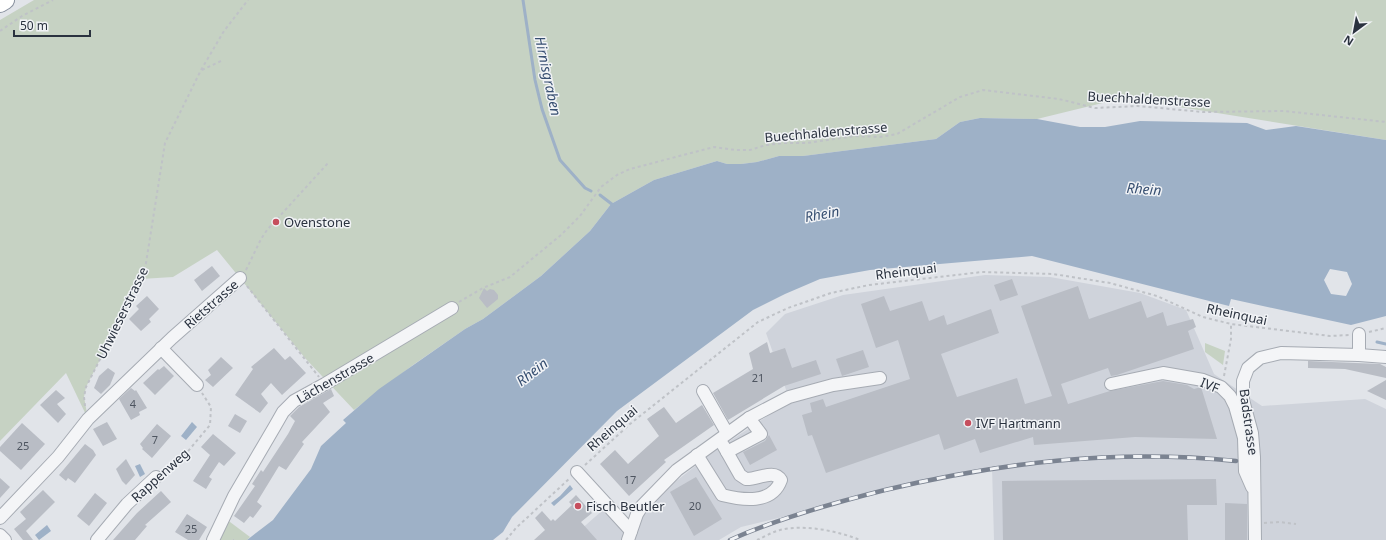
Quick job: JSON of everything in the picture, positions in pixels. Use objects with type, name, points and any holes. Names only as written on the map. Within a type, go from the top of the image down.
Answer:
[{"type":"highway","points":[[0,3],[5,0]]},
{"type":"street","name":"Rietstrasse","points":[[88,419],[161,348],[240,278]]},
{"type":"street","name":"Lächenstrasse","points":[[213,540],[227,508],[283,412],[294,401],[452,308]]},
{"type":"street","points":[[1359,334],[1359,355]]},
{"type":"street","points":[[161,348],[197,385]]},
{"type":"street","name":"Badstrasse","points":[[1255,540],[1254,457],[1252,432],[1243,400],[1244,381],[1248,368],[1260,358],[1281,353],[1386,357]]},
{"type":"street","name":"IVF","points":[[1111,384],[1163,373],[1203,380],[1221,387],[1230,396],[1236,406],[1244,438],[1245,471],[1254,494]]},
{"type":"street","points":[[577,472],[629,535],[642,506],[677,470],[748,418],[792,396],[833,385],[880,378]]},
{"type":"street","points":[[697,455],[722,495],[745,500],[771,494],[778,488],[781,480],[778,476],[772,474],[752,480],[746,479],[740,475],[727,452],[723,436],[703,391]]},
{"type":"street","points":[[727,452],[761,434],[748,418]]},
{"type":"street","points":[[0,518],[58,457],[88,419]]},
{"type":"street","name":"Rappenweg","points":[[97,540],[127,504],[156,477]]},
{"type":"street","points":[[0,535],[6,540]]},
{"type":"path","points":[[0,31],[22,16],[53,0]]},
{"type":"path","name":"Uhwieserstrasse","points":[[88,419],[84,397],[86,387],[134,292],[146,263],[164,143],[201,70],[224,31],[248,0]]},
{"type":"path","points":[[201,70],[221,61]]},
{"type":"path","name":"Buechhaldenstrasse","points":[[452,308],[483,288],[510,278],[561,235],[580,216],[601,187],[617,175],[630,169],[714,147],[735,150],[750,150],[766,145],[784,142],[807,143],[855,136],[897,134],[960,97],[983,90],[1058,99],[1095,108],[1138,106],[1203,112],[1284,111],[1386,122]]},
{"type":"path","name":"Rietstrasse","points":[[240,278],[267,230],[329,162]]},
{"type":"path","name":"Rheinquai","points":[[506,540],[521,523],[630,424],[758,322],[788,308],[832,293],[876,284],[959,274],[1009,271],[1053,274],[1110,283],[1157,296],[1203,317],[1231,324],[1330,336],[1359,334],[1386,328]]},
{"type":"path","points":[[240,278],[325,384]]},
{"type":"path","name":"Badstrasse","points":[[1221,387],[1231,339],[1231,324]]},
{"type":"path","name":"Rappenweg","points":[[156,477],[184,456],[210,425],[211,407],[197,385]]},
{"type":"path","points":[[1255,524],[1279,522],[1296,524]]},
{"type":"path","points":[[757,540],[779,530],[790,529],[832,531],[860,540]]},
{"type":"shaded area","points":[[985,275],[1050,277],[1140,293],[1186,310],[1214,374],[1262,406],[1365,399],[1386,409],[1386,540],[994,540],[992,466],[741,527],[719,540],[635,540],[642,514],[675,482],[712,453],[790,401],[766,333],[785,314],[843,295]]},
{"type":"shaded area","points":[[604,509],[632,540],[569,540]]},
{"type":"green space","points":[[34,0],[1386,0],[1386,140],[1123,98],[1037,119],[980,118],[960,122],[936,139],[803,156],[779,156],[757,162],[741,164],[727,164],[717,161],[654,180],[611,204],[590,231],[541,276],[483,319],[465,329],[413,365],[354,410],[305,358],[217,250],[173,277],[141,279],[86,387],[84,397],[88,419],[66,373],[0,441],[0,20]]},
{"type":"green space","points":[[1205,343],[1225,351],[1223,365],[1205,352]]},
{"type":"green space","points":[[226,519],[250,537],[247,540],[217,540]]},
{"type":"water","name":"Rhein","points":[[980,118],[1037,119],[1080,127],[1105,127],[1140,121],[1247,123],[1266,130],[1296,126],[1386,140],[1386,316],[1351,325],[1231,299],[1229,306],[1032,256],[870,270],[820,279],[753,310],[617,411],[512,517],[503,532],[493,540],[247,540],[273,520],[311,469],[321,446],[346,423],[343,420],[379,389],[465,329],[483,319],[541,276],[590,231],[611,204],[654,180],[717,161],[727,164],[741,164],[757,162],[779,156],[803,156],[936,139],[960,122]],"holes":[[[1330,269],[1347,272],[1352,284],[1346,296],[1331,294],[1324,280]]]},
{"type":"water","points":[[192,422],[197,427],[186,440],[181,436]]},
{"type":"water","points":[[140,464],[145,474],[140,477],[135,466]]},
{"type":"water","points":[[570,485],[573,489],[554,506],[551,503]]},
{"type":"water","points":[[47,525],[51,531],[39,540],[35,535]]},
{"type":"building","points":[[212,266],[220,276],[202,291],[194,280]]},
{"type":"building","points":[[1012,279],[1018,295],[1000,301],[994,285]]},
{"type":"building","points":[[1078,286],[1089,319],[1141,301],[1147,318],[1163,312],[1167,326],[1193,319],[1196,327],[1188,331],[1194,349],[1117,375],[1111,376],[1108,368],[1061,384],[1068,404],[1110,391],[1163,381],[1187,385],[1194,389],[1201,387],[1217,439],[1135,437],[1034,445],[1033,437],[980,453],[975,439],[944,450],[939,434],[826,473],[812,435],[808,436],[802,415],[812,412],[810,403],[823,399],[826,407],[910,379],[898,340],[876,348],[861,304],[884,296],[890,311],[922,301],[929,321],[944,315],[947,325],[991,309],[999,333],[941,354],[957,397],[1017,378],[1025,404],[1052,396],[1021,306]]},
{"type":"building","points":[[484,288],[487,291],[490,289],[494,290],[498,295],[498,299],[487,308],[479,298]]},
{"type":"building","points":[[147,296],[159,309],[149,319],[151,322],[141,331],[129,319],[139,309],[136,306]]},
{"type":"building","points":[[767,342],[770,353],[785,348],[792,368],[816,360],[821,374],[784,386],[728,420],[713,393],[753,369],[749,353]]},
{"type":"building","points":[[274,348],[285,360],[290,356],[306,373],[282,395],[271,383],[261,394],[268,403],[260,413],[235,395],[253,369],[251,367]]},
{"type":"building","points":[[863,350],[869,367],[842,376],[836,359]]},
{"type":"building","points":[[221,357],[233,368],[213,387],[205,380],[211,375],[208,370]]},
{"type":"building","points":[[1308,361],[1380,364],[1386,367],[1386,378],[1345,369],[1308,368]]},
{"type":"building","points":[[164,366],[174,376],[155,395],[143,383],[158,369],[159,370]]},
{"type":"building","points":[[108,368],[115,373],[110,385],[101,394],[94,388],[99,376]]},
{"type":"building","points":[[1386,380],[1386,400],[1367,391]]},
{"type":"building","points":[[131,388],[135,391],[136,390],[147,408],[139,412],[140,415],[131,420],[119,399]]},
{"type":"building","points":[[331,389],[334,396],[323,403],[330,412],[302,442],[304,444],[286,470],[279,466],[257,502],[262,506],[253,518],[250,516],[244,523],[234,516],[255,486],[252,484],[261,470],[263,472],[288,434],[295,421],[290,416],[299,407]]},
{"type":"building","points":[[56,390],[65,398],[57,404],[66,414],[58,423],[40,405]]},
{"type":"building","points":[[702,405],[714,425],[664,460],[666,462],[629,496],[600,464],[615,450],[628,464],[659,436],[647,419],[664,407],[676,423]]},
{"type":"building","points":[[235,414],[247,421],[240,433],[228,426]]},
{"type":"building","points":[[107,422],[117,439],[103,446],[93,429]]},
{"type":"building","points":[[22,423],[45,444],[21,470],[0,451],[0,447]]},
{"type":"building","points":[[157,424],[171,436],[152,458],[142,449],[143,448],[140,444]]},
{"type":"building","points":[[213,434],[236,453],[224,466],[219,462],[209,477],[212,479],[206,489],[193,481],[210,455],[201,447]]},
{"type":"building","points":[[769,435],[777,450],[750,465],[743,452],[765,441]]},
{"type":"building","points":[[85,444],[93,450],[96,455],[75,483],[68,478],[66,481],[59,475]]},
{"type":"building","points":[[126,459],[135,475],[126,485],[122,481],[116,469]]},
{"type":"building","points":[[696,477],[722,519],[694,536],[670,492]]},
{"type":"building","points":[[0,478],[10,487],[0,498]]},
{"type":"building","points":[[1216,479],[1217,505],[1187,505],[1188,540],[1003,540],[1002,481]]},
{"type":"building","points":[[43,490],[55,502],[26,531],[33,540],[23,540],[14,529],[26,519],[20,512]]},
{"type":"building","points":[[161,491],[171,502],[145,525],[147,526],[135,540],[113,540],[137,513]]},
{"type":"building","points":[[95,493],[107,503],[89,526],[77,516]]},
{"type":"building","points":[[576,495],[592,513],[581,522],[597,540],[534,540],[545,530],[535,518],[542,511],[551,521],[553,519],[555,521],[572,505],[569,502]]},
{"type":"building","points":[[1225,503],[1247,504],[1247,540],[1225,540]]},
{"type":"building","points":[[187,514],[207,527],[199,540],[188,540],[175,532]]},
{"type":"waterway","name":"Hirnisgraben","points":[[523,0],[535,80],[542,109],[560,160],[585,188],[591,191]]},
{"type":"waterway","name":"Hirnisgraben","points":[[600,195],[613,205]]},
{"type":"waterway","points":[[1377,342],[1386,344]]},
{"type":"railway","points":[[730,540],[787,518],[846,500],[929,480],[1016,465],[1059,460],[1147,457],[1236,461]]},
{"type":"place","name":"Ovenstone","points":[[276,222]]},
{"type":"place","name":"IVF Hartmann","points":[[968,423]]},
{"type":"place","name":"Fisch Beutler","points":[[578,506]]}]
